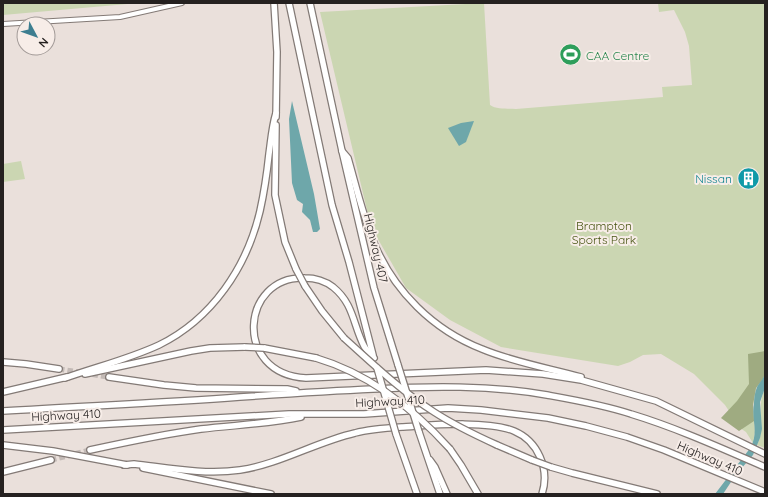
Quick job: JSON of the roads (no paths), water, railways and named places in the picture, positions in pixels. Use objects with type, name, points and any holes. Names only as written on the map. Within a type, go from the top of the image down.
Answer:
[{"type":"highway","points":[[274,3],[277,52],[275,195],[285,242],[305,286],[322,311],[344,338],[388,377],[422,404],[456,425],[497,445],[551,467],[657,494]]},
{"type":"highway","points":[[289,3],[332,205],[396,434],[417,494]]},
{"type":"highway","name":"Highway 407","points":[[310,3],[342,151],[374,288],[440,494]]},
{"type":"highway","points":[[65,378],[143,352],[166,342],[194,322],[221,294],[240,265],[256,227],[265,182],[273,122],[276,113]]},
{"type":"highway","points":[[342,151],[348,158],[369,230],[382,261],[400,288],[429,318],[457,338],[482,349],[626,389],[635,394]]},
{"type":"highway","points":[[374,358],[364,346],[347,303],[337,291],[326,283],[310,278],[284,281],[270,290],[263,297],[256,309],[253,330],[256,346],[263,358],[273,368],[285,375],[306,378],[452,370],[514,371],[581,380],[656,401],[764,454]]},
{"type":"highway","points":[[3,392],[191,351],[221,347],[264,348],[316,358],[338,365],[359,375],[390,394],[423,420],[450,449],[478,494]]},
{"type":"highway","points":[[3,362],[60,369]]},
{"type":"highway","points":[[109,377],[184,387],[287,389],[304,392]]},
{"type":"highway","name":"Highway 410","points":[[3,411],[192,401],[304,392],[430,386],[497,389],[546,395],[588,403],[630,414],[670,428],[765,467]]},
{"type":"highway","name":"Highway 410","points":[[3,430],[289,414],[364,414],[448,408],[511,413],[556,420],[627,437],[664,450],[765,492]]},
{"type":"highway","points":[[90,450],[193,430],[285,420],[310,415]]},
{"type":"highway","points":[[124,465],[134,464],[215,471],[240,470],[267,464],[336,438],[363,431],[382,428],[443,424],[493,426],[514,431],[532,444],[540,456],[544,470],[542,494]]},
{"type":"highway","points":[[3,445],[54,451],[271,494]]},
{"type":"highway","points":[[427,457],[435,467],[447,494]]},
{"type":"highway","points":[[3,472],[51,460]]},
{"type":"highway","points":[[3,468],[26,466]]},
{"type":"main road","points":[[3,24],[120,17],[182,3]]},
{"type":"water","points":[[292,101],[314,194],[320,229],[317,232],[313,232],[310,220],[302,212],[303,204],[297,200],[292,183],[289,119]]},
{"type":"water","points":[[474,121],[466,142],[459,146],[448,128],[461,123]]},
{"type":"water","points":[[765,374],[765,388],[760,402],[762,429],[753,455],[735,476],[723,494],[715,494],[751,447],[755,430],[753,409],[755,395],[757,387]]},
{"type":"tunnel","points":[[59,369],[109,377]]},
{"type":"tunnel","points":[[51,460],[90,450]]},
{"type":"place","name":"CAA Centre","points":[[570,55]]},
{"type":"place","name":"Nissan","points":[[748,178]]},
{"type":"park label","name":"Brampton Sports Park","points":[[604,232]]}]
